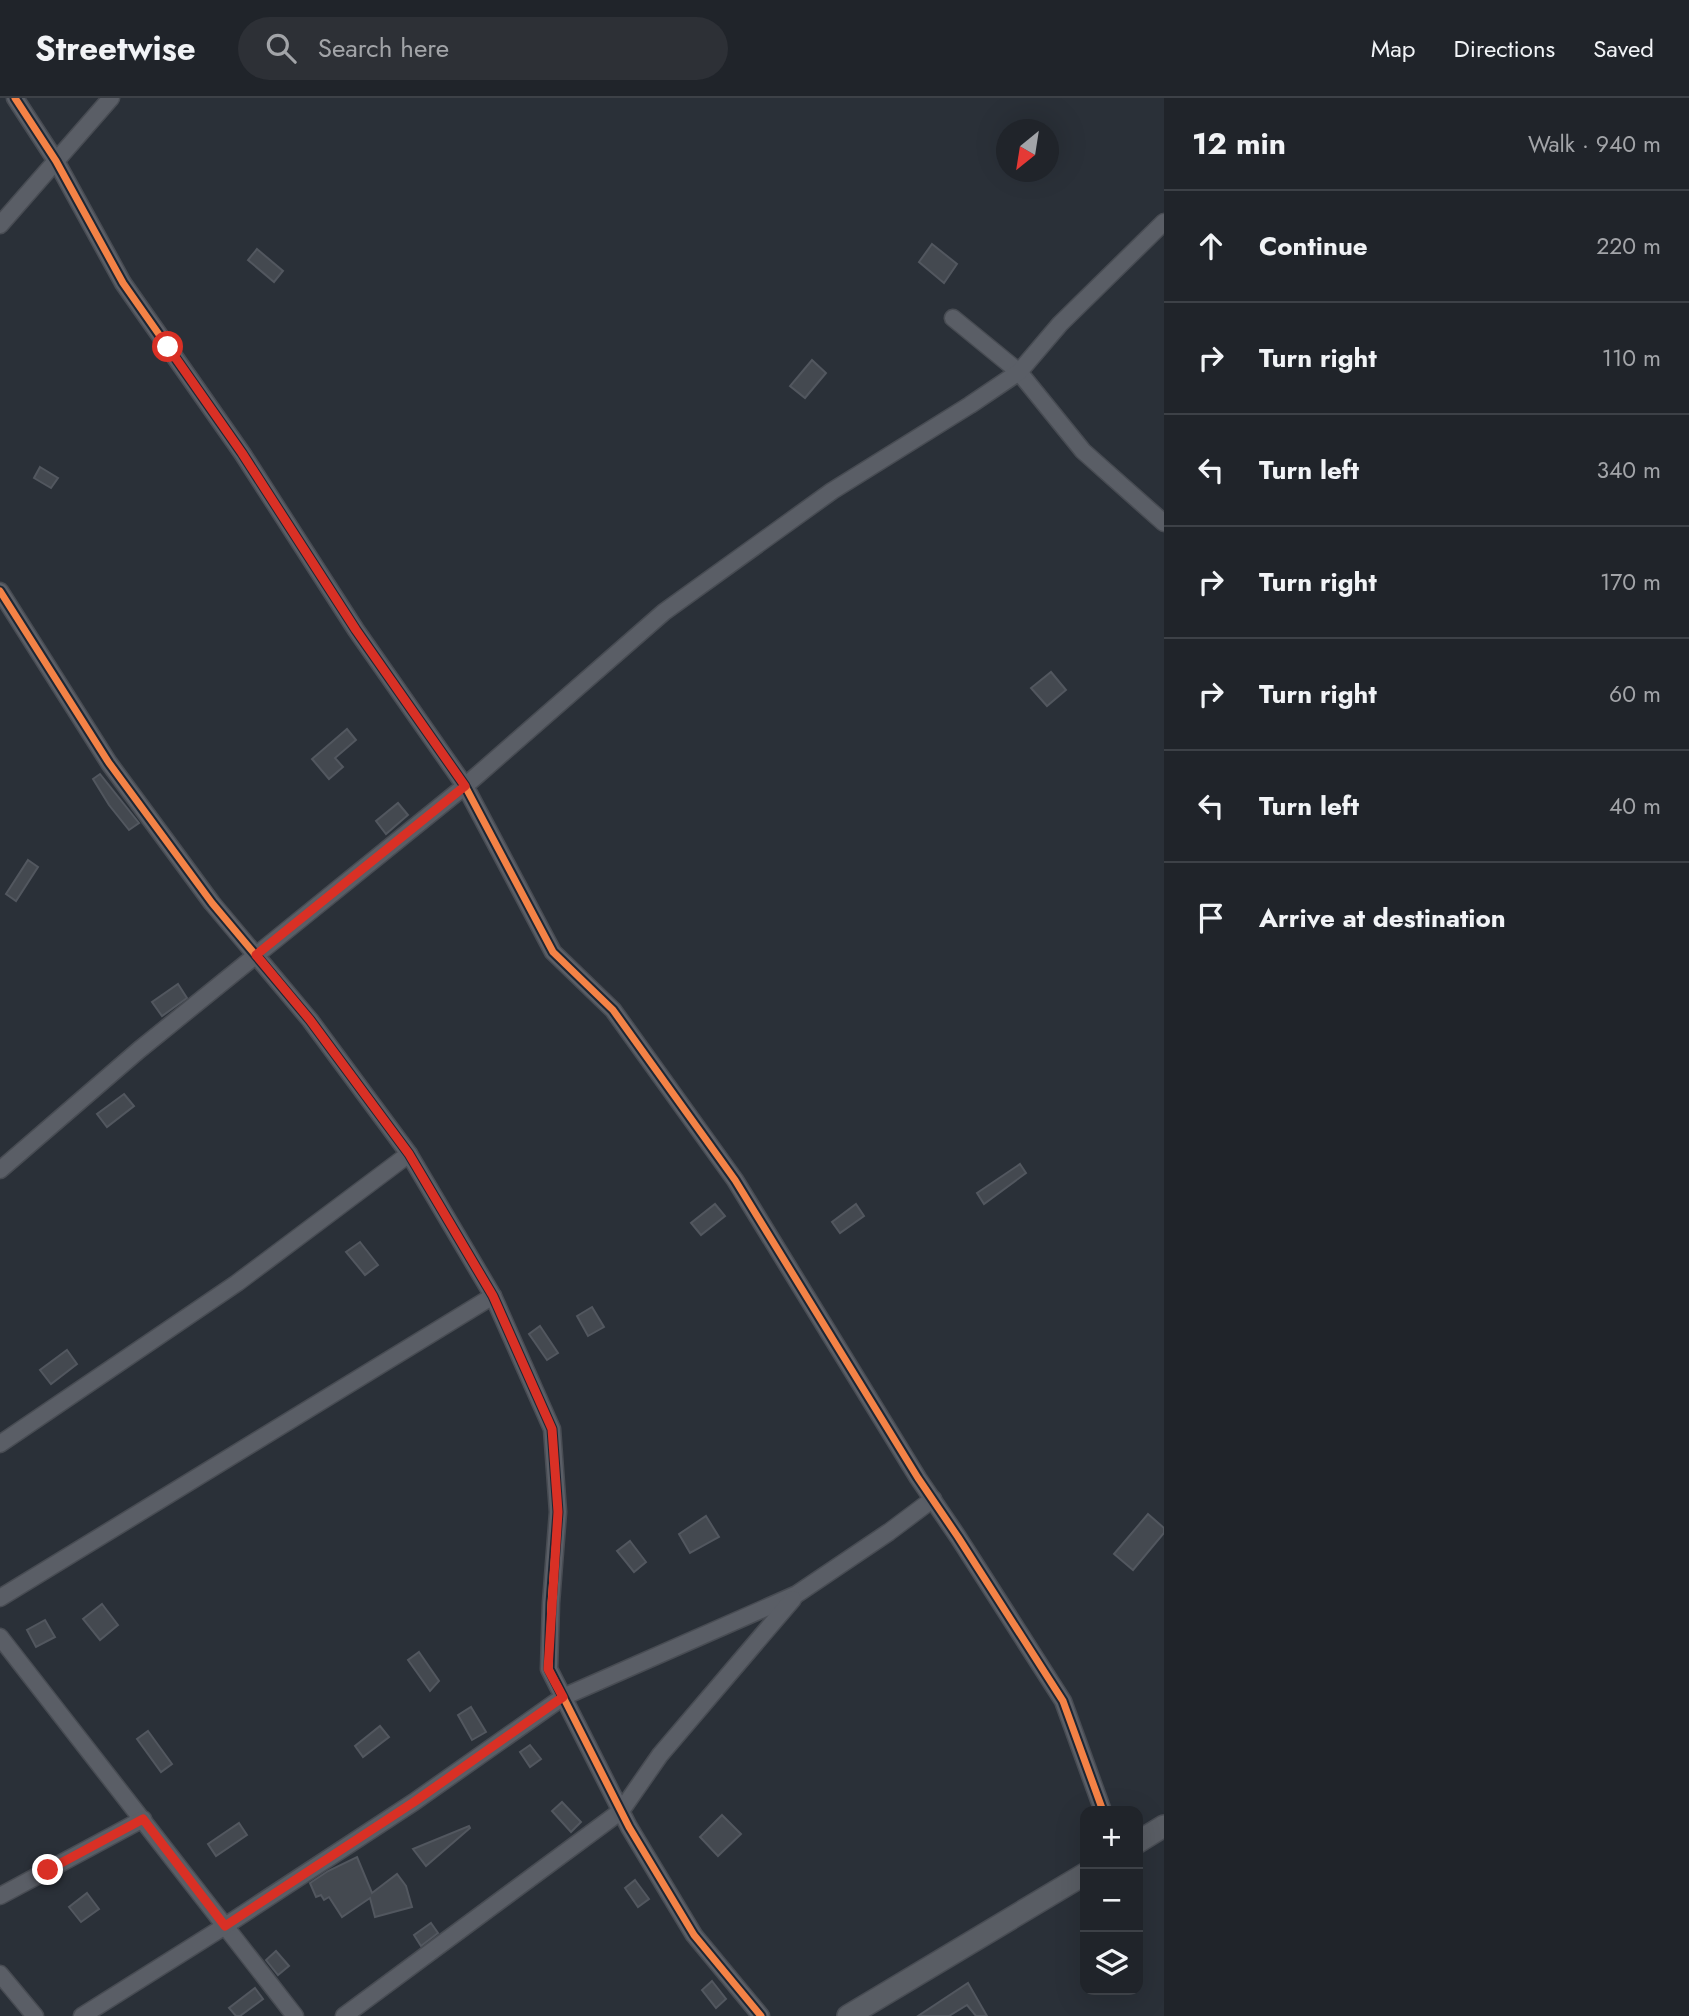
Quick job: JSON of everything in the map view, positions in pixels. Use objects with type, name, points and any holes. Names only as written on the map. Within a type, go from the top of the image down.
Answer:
[{"type":"street","points":[[15,98],[56,161],[123,283],[242,453],[356,630],[465,786],[553,952],[613,1010],[735,1180],[933,1499],[1063,1700],[1100,1806]]},
{"type":"street","points":[[0,225],[111,98]]},
{"type":"street","points":[[0,1170],[139,1050],[465,786],[664,612],[832,491],[1019,372],[1060,324],[1164,222]]},
{"type":"street","points":[[953,318],[1019,372],[1083,451],[1164,523]]},
{"type":"street","points":[[0,591],[109,763],[212,903],[310,1020],[409,1154],[493,1296],[552,1429],[558,1512],[548,1669],[621,1811],[694,1936],[761,2016]]},
{"type":"street","points":[[0,1444],[237,1283],[409,1154]]},
{"type":"street","points":[[0,1598],[493,1296]]},
{"type":"street","points":[[82,2016],[414,1802],[563,1697],[797,1594],[933,1499]]},
{"type":"street","points":[[344,2016],[621,1811],[660,1755],[797,1594]]},
{"type":"street","points":[[0,1637],[295,2016]]},
{"type":"street","points":[[0,1896],[143,1819]]},
{"type":"street","points":[[1143,1839],[1164,1826]]},
{"type":"street","points":[[848,2016],[1080,1877]]},
{"type":"street","points":[[0,1974],[35,2016]]},
{"type":"building","points":[[932,244],[957,264],[944,283],[919,262]]},
{"type":"building","points":[[257,249],[283,271],[274,282],[248,260]]},
{"type":"building","points":[[812,360],[826,373],[805,398],[790,386]]},
{"type":"building","points":[[40,467],[58,478],[51,488],[34,478]]},
{"type":"building","points":[[1051,672],[1066,690],[1047,706],[1031,688]]},
{"type":"building","points":[[347,729],[356,740],[335,758],[343,767],[329,779],[312,759]]},
{"type":"building","points":[[100,774],[139,823],[129,830],[93,779]]},
{"type":"building","points":[[398,803],[408,815],[386,834],[376,821]]},
{"type":"building","points":[[28,860],[38,867],[16,901],[6,894]]},
{"type":"building","points":[[178,984],[187,998],[162,1016],[152,1002]]},
{"type":"building","points":[[124,1094],[134,1106],[107,1127],[97,1114]]},
{"type":"building","points":[[1020,1164],[1026,1173],[984,1204],[977,1193]]},
{"type":"building","points":[[715,1204],[725,1216],[701,1235],[691,1223]]},
{"type":"building","points":[[856,1204],[864,1216],[840,1233],[832,1222]]},
{"type":"building","points":[[360,1242],[378,1265],[365,1275],[346,1252]]},
{"type":"building","points":[[592,1307],[604,1327],[588,1336],[577,1316]]},
{"type":"building","points":[[540,1326],[558,1353],[547,1360],[529,1334]]},
{"type":"building","points":[[67,1350],[77,1364],[51,1384],[40,1370]]},
{"type":"building","points":[[1148,1514],[1164,1528],[1164,1533],[1133,1570],[1114,1554]]},
{"type":"building","points":[[706,1516],[719,1537],[690,1553],[679,1534]]},
{"type":"building","points":[[630,1541],[646,1562],[634,1572],[617,1551]]},
{"type":"building","points":[[102,1604],[118,1625],[100,1640],[83,1619]]},
{"type":"building","points":[[45,1620],[55,1637],[36,1647],[27,1630]]},
{"type":"building","points":[[419,1652],[439,1681],[430,1691],[408,1660]]},
{"type":"building","points":[[471,1707],[486,1732],[472,1740],[458,1715]]},
{"type":"building","points":[[380,1726],[389,1737],[363,1757],[355,1746]]},
{"type":"building","points":[[148,1731],[172,1764],[161,1772],[137,1739]]},
{"type":"building","points":[[530,1745],[541,1759],[530,1767],[520,1752]]},
{"type":"building","points":[[562,1802],[581,1822],[571,1832],[552,1811]]},
{"type":"building","points":[[722,1815],[741,1834],[718,1856],[700,1837]]},
{"type":"building","points":[[239,1823],[247,1835],[216,1856],[208,1844]]},
{"type":"building","points":[[469,1826],[470,1828],[426,1866],[413,1849]]},
{"type":"building","points":[[357,1857],[372,1893],[397,1874],[406,1886],[412,1907],[375,1917],[370,1898],[342,1917],[329,1897],[324,1900],[321,1895],[316,1897],[310,1883]]},
{"type":"building","points":[[635,1880],[649,1899],[638,1907],[625,1888]]},
{"type":"building","points":[[87,1893],[99,1909],[81,1922],[69,1907]]},
{"type":"building","points":[[431,1923],[438,1933],[421,1946],[414,1935]]},
{"type":"building","points":[[276,1951],[289,1966],[278,1975],[266,1960]]},
{"type":"building","points":[[712,1981],[726,1999],[716,2008],[702,1990]]},
{"type":"building","points":[[968,1983],[987,2016],[976,2016],[967,2005],[949,2016],[918,2016]]},
{"type":"building","points":[[255,1988],[263,1999],[240,2016],[236,2016],[229,2008]]},
{"type":"cycle path","points":[[15,98],[56,161],[123,283],[242,453],[356,630],[465,786],[553,952],[613,1010],[735,1180],[918,1478],[1063,1701],[1101,1806]]},
{"type":"cycle path","points":[[0,591],[109,763],[212,903],[310,1020],[409,1154],[493,1296],[552,1429],[558,1512],[549,1669],[629,1827],[694,1935],[761,2016]]},
{"type":"route","points":[[48,1870],[143,1819],[225,1926],[414,1802],[563,1697],[548,1669],[558,1512],[552,1429],[493,1296],[409,1154],[310,1020],[256,955],[465,786],[356,630],[242,453],[168,347]]}]
